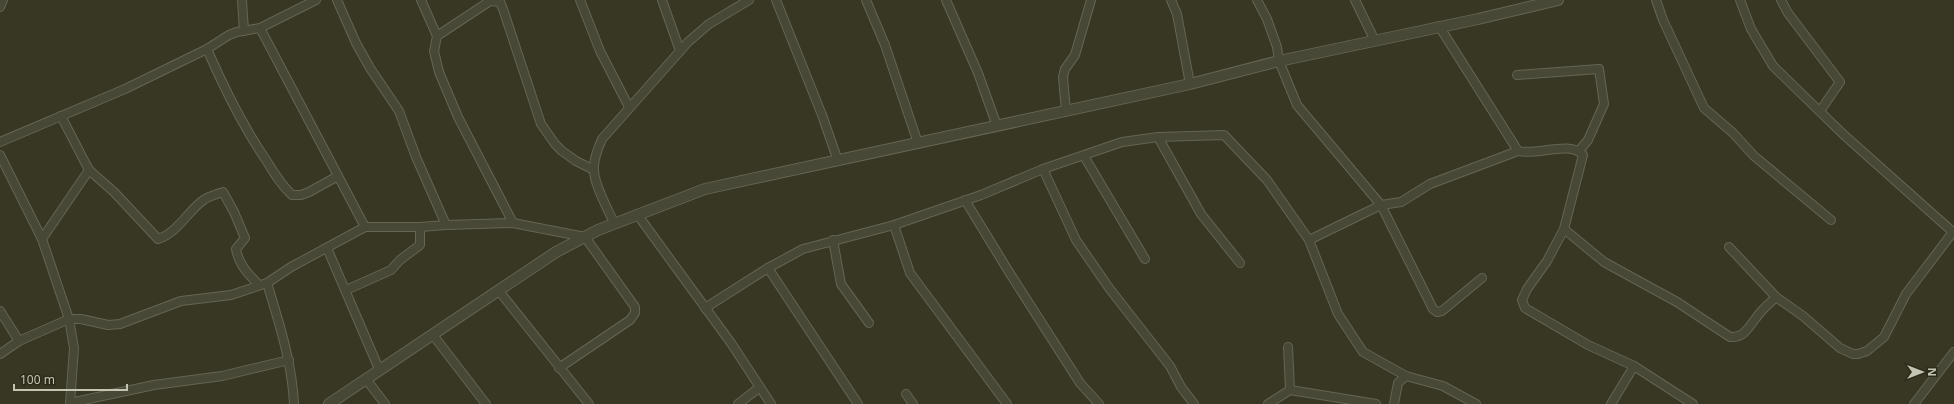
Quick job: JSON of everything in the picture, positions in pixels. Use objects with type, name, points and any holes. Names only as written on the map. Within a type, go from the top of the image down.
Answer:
[{"type":"street","points":[[0,7],[3,0]]},
{"type":"street","points":[[242,0],[244,31]]},
{"type":"street","points":[[0,142],[125,89],[207,49],[229,35],[260,28],[316,0]]},
{"type":"street","points":[[338,0],[356,43],[370,68],[399,111],[416,157],[446,225]]},
{"type":"street","points":[[421,0],[437,36],[434,48],[439,72],[458,117],[513,223]]},
{"type":"street","points":[[437,36],[490,0],[500,2],[542,124],[555,144],[562,151],[576,161],[594,170]]},
{"type":"street","points":[[580,0],[600,51],[629,107]]},
{"type":"street","points":[[662,0],[680,51]]},
{"type":"street","points":[[614,224],[594,170],[598,147],[602,139],[680,51],[709,24],[750,0]]},
{"type":"street","points":[[776,0],[822,115],[838,161]]},
{"type":"street","points":[[866,0],[885,45],[918,143]]},
{"type":"street","points":[[946,0],[978,73],[997,126]]},
{"type":"street","points":[[1066,111],[1062,77],[1065,69],[1075,55],[1091,0]]},
{"type":"street","points":[[1172,0],[1177,14],[1190,84]]},
{"type":"street","points":[[1257,0],[1268,19],[1277,47],[1279,61],[1297,105],[1381,205],[1433,309],[1437,312],[1442,311],[1482,278]]},
{"type":"street","points":[[1354,0],[1374,41]]},
{"type":"street","points":[[329,404],[379,369],[433,335],[556,252],[585,237],[637,214],[705,189],[1190,84],[1279,61],[1558,0]]},
{"type":"street","points":[[1656,0],[1663,20],[1704,108],[1733,133],[1754,156],[1832,220]]},
{"type":"street","points":[[1729,247],[1776,297],[1803,316],[1840,348],[1853,354],[1867,352],[1884,337],[1906,294],[1954,232],[1820,111],[1773,66],[1751,29],[1740,0]]},
{"type":"street","points":[[1782,0],[1788,13],[1840,82],[1820,111]]},
{"type":"street","points":[[1439,26],[1518,151]]},
{"type":"street","points":[[260,28],[365,227]]},
{"type":"street","points":[[207,49],[226,93],[284,187],[292,195],[301,195],[338,176]]},
{"type":"street","points":[[1518,75],[1599,69],[1604,104],[1588,140],[1579,151]]},
{"type":"street","points":[[61,116],[89,170],[114,192],[158,239],[164,238],[205,199],[223,192],[234,212],[245,238],[236,249],[238,260],[245,271],[259,286]]},
{"type":"street","points":[[705,308],[768,268],[803,249],[894,225],[965,200],[1043,169],[1122,142],[1158,136],[1224,135],[1267,180],[1309,240],[1338,314],[1363,352],[1406,376],[1443,386],[1476,404]]},
{"type":"street","points":[[1158,136],[1201,214],[1240,262]]},
{"type":"street","points":[[1309,240],[1381,205],[1401,202],[1430,184],[1518,151],[1527,153],[1571,148],[1579,151],[1583,155],[1583,160],[1564,229],[1547,261],[1527,289],[1522,300],[1526,308],[1588,345],[1634,366],[1693,404]]},
{"type":"street","points":[[0,155],[42,239],[69,319],[74,348],[70,404],[154,385],[222,376],[289,360]]},
{"type":"street","points":[[1084,156],[1145,259]]},
{"type":"street","points":[[1043,169],[1076,240],[1109,288],[1170,366],[1181,386],[1194,404]]},
{"type":"street","points":[[42,239],[89,170]]},
{"type":"street","points":[[965,200],[1080,383],[1099,404]]},
{"type":"street","points":[[637,214],[705,308],[771,404]]},
{"type":"street","points":[[0,354],[19,341],[69,319],[81,319],[108,325],[120,324],[181,301],[231,295],[259,286],[267,283],[365,227],[420,227],[513,223],[585,237],[635,307],[635,313],[630,320],[559,368]]},
{"type":"street","points":[[894,225],[910,273],[1007,404]]},
{"type":"street","points":[[346,290],[391,270],[400,260],[420,245],[420,227]]},
{"type":"street","points":[[1564,229],[1604,262],[1677,302],[1730,337],[1740,336],[1747,331],[1756,317],[1776,297]]},
{"type":"street","points":[[833,240],[841,284],[869,323]]},
{"type":"street","points":[[328,248],[379,369]]},
{"type":"street","points":[[768,268],[858,404]]},
{"type":"street","points":[[267,283],[289,360],[293,384],[294,404]]},
{"type":"street","points":[[499,291],[589,404]]},
{"type":"street","points":[[0,311],[19,341]]},
{"type":"street","points":[[433,335],[486,404]]},
{"type":"street","points":[[1288,347],[1290,390]]},
{"type":"street","points":[[1914,404],[1954,352]]},
{"type":"street","points":[[1611,404],[1634,366]]},
{"type":"street","points":[[1394,404],[1398,383],[1406,376]]},
{"type":"street","points":[[366,379],[385,404]]},
{"type":"street","points":[[738,404],[760,387]]},
{"type":"street","points":[[1268,404],[1290,390],[1376,404]]},
{"type":"street","points":[[906,394],[913,404]]}]
